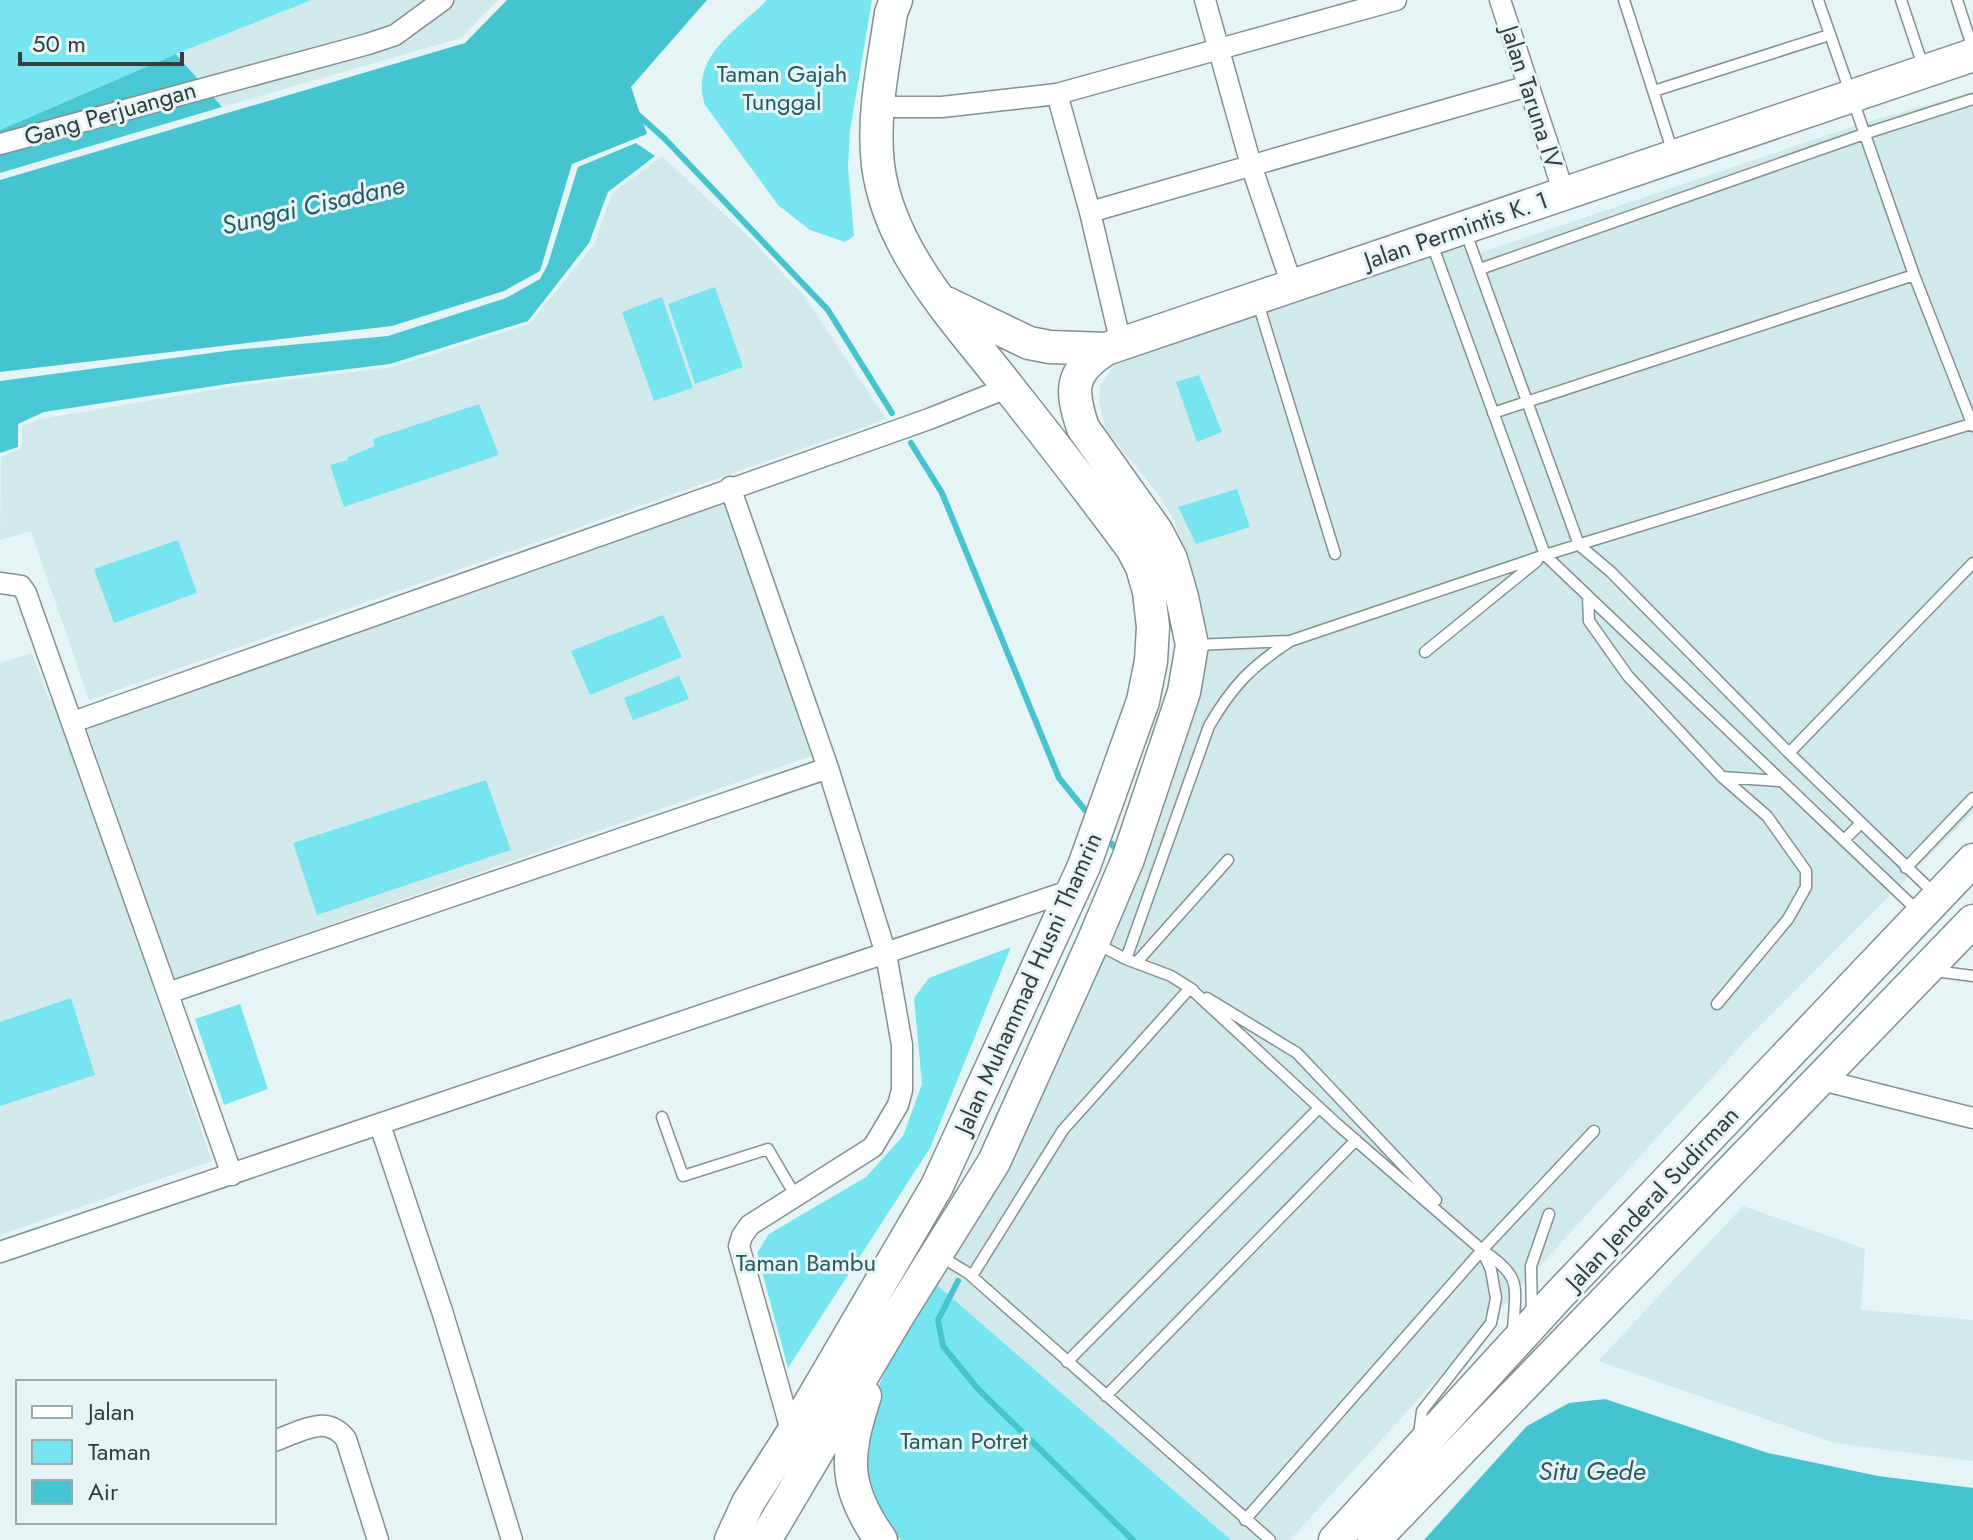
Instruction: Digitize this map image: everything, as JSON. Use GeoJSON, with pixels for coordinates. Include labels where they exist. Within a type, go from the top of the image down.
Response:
{"type":"FeatureCollection","features":[{"type":"Feature","properties":{"kind":"main road","name":"Jalan Muhammad Husni Thamrin"},"geometry":{"type":"LineString","coordinates":[[731,1540],[748,1503],[792,1434],[942,1176],[1075,889],[1143,701],[1151,661],[1153,627],[1149,592],[1132,548],[940,300],[909,254],[891,214],[878,163],[878,107],[891,13],[896,0]]}},
{"type":"Feature","properties":{"kind":"main road","name":"Jalan Permintis K. 1"},"geometry":{"type":"LineString","coordinates":[[940,300],[1029,343],[1050,347],[1114,346],[1925,72],[1973,52]]}},
{"type":"Feature","properties":{"kind":"main road","name":"Jalan Muhammad Husni Thamrin"},"geometry":{"type":"LineString","coordinates":[[765,1540],[896,1319],[976,1193],[1008,1133],[1139,831],[1174,725],[1189,671],[1192,645],[1171,559],[1157,532],[1083,428],[1077,410],[1074,383],[1081,368],[1114,346]]}},
{"type":"Feature","properties":{"kind":"main road","name":"Jalan Jenderal Sudirman"},"geometry":{"type":"LineString","coordinates":[[1335,1540],[1522,1335],[1973,860]]}},
{"type":"Feature","properties":{"kind":"main road","name":"Jalan Jenderal Sudirman"},"geometry":{"type":"LineString","coordinates":[[1374,1540],[1973,921]]}},
{"type":"Feature","properties":{"kind":"main road"},"geometry":{"type":"LineString","coordinates":[[942,1176],[952,1188],[976,1193]]}},
{"type":"Feature","properties":{"kind":"main road"},"geometry":{"type":"LineString","coordinates":[[881,1540],[860,1504],[851,1473],[849,1448],[896,1319]]}},
{"type":"Feature","properties":{"kind":"main road"},"geometry":{"type":"LineString","coordinates":[[717,1540],[748,1503]]}},
{"type":"Feature","properties":{"kind":"street","name":"Gang Perjuangan"},"geometry":{"type":"LineString","coordinates":[[0,144],[368,44],[395,35],[443,0]]}},
{"type":"Feature","properties":{"kind":"street"},"geometry":{"type":"LineString","coordinates":[[1205,0],[1251,165],[1292,285]]}},
{"type":"Feature","properties":{"kind":"street","name":"Jalan Taruna IV"},"geometry":{"type":"LineString","coordinates":[[1500,0],[1564,193]]}},
{"type":"Feature","properties":{"kind":"street"},"geometry":{"type":"LineString","coordinates":[[878,107],[942,107],[1057,94],[1390,1]]}},
{"type":"Feature","properties":{"kind":"street"},"geometry":{"type":"LineString","coordinates":[[1090,212],[1528,86]]}},
{"type":"Feature","properties":{"kind":"street"},"geometry":{"type":"LineString","coordinates":[[1057,94],[1090,212],[1114,346]]}},
{"type":"Feature","properties":{"kind":"street"},"geometry":{"type":"LineString","coordinates":[[73,722],[929,419],[1009,387]]}},
{"type":"Feature","properties":{"kind":"street"},"geometry":{"type":"LineString","coordinates":[[730,487],[828,768],[886,954],[902,1045],[902,1090],[898,1105],[873,1147],[750,1225],[739,1246],[792,1434]]}},
{"type":"Feature","properties":{"kind":"street"},"geometry":{"type":"LineString","coordinates":[[0,583],[21,586],[26,593],[232,1175]]}},
{"type":"Feature","properties":{"kind":"street"},"geometry":{"type":"LineString","coordinates":[[168,993],[828,768]]}},
{"type":"Feature","properties":{"kind":"street"},"geometry":{"type":"LineString","coordinates":[[0,1252],[1075,889]]}},
{"type":"Feature","properties":{"kind":"street"},"geometry":{"type":"LineString","coordinates":[[1818,1079],[1973,1118]]}},
{"type":"Feature","properties":{"kind":"street"},"geometry":{"type":"LineString","coordinates":[[380,1125],[442,1311],[512,1540]]}},
{"type":"Feature","properties":{"kind":"street"},"geometry":{"type":"LineString","coordinates":[[276,1440],[321,1424],[333,1426],[339,1431],[346,1439],[378,1540]]}},
{"type":"Feature","properties":{"kind":"lane"},"geometry":{"type":"LineString","coordinates":[[1624,0],[1674,155]]}},
{"type":"Feature","properties":{"kind":"lane"},"geometry":{"type":"LineString","coordinates":[[1131,961],[1209,726],[1228,694],[1257,663],[1290,641],[1545,555],[1972,425],[1914,275],[1818,0]]}},
{"type":"Feature","properties":{"kind":"lane"},"geometry":{"type":"LineString","coordinates":[[1901,0],[1925,72]]}},
{"type":"Feature","properties":{"kind":"lane"},"geometry":{"type":"LineString","coordinates":[[1957,0],[1973,52]]}},
{"type":"Feature","properties":{"kind":"lane"},"geometry":{"type":"LineString","coordinates":[[1654,91],[1829,35]]}},
{"type":"Feature","properties":{"kind":"lane"},"geometry":{"type":"LineString","coordinates":[[1480,269],[1864,134],[1973,99]]}},
{"type":"Feature","properties":{"kind":"lane"},"geometry":{"type":"LineString","coordinates":[[1464,227],[1579,545],[1611,572],[1906,868],[1930,905]]}},
{"type":"Feature","properties":{"kind":"lane"},"geometry":{"type":"LineString","coordinates":[[1431,238],[1545,555],[1779,781],[1844,840],[1930,905]]}},
{"type":"Feature","properties":{"kind":"lane"},"geometry":{"type":"LineString","coordinates":[[1493,413],[1914,275]]}},
{"type":"Feature","properties":{"kind":"lane"},"geometry":{"type":"LineString","coordinates":[[1256,297],[1335,554]]}},
{"type":"Feature","properties":{"kind":"lane"},"geometry":{"type":"LineString","coordinates":[[1425,652],[1545,555]]}},
{"type":"Feature","properties":{"kind":"lane"},"geometry":{"type":"LineString","coordinates":[[1789,753],[1973,563]]}},
{"type":"Feature","properties":{"kind":"lane"},"geometry":{"type":"LineString","coordinates":[[1588,597],[1589,621],[1628,676],[1722,777],[1767,816],[1806,871],[1806,887],[1788,919],[1717,1004]]}},
{"type":"Feature","properties":{"kind":"lane"},"geometry":{"type":"LineString","coordinates":[[1192,645],[1290,641]]}},
{"type":"Feature","properties":{"kind":"lane"},"geometry":{"type":"LineString","coordinates":[[1722,777],[1779,781]]}},
{"type":"Feature","properties":{"kind":"lane"},"geometry":{"type":"LineString","coordinates":[[1906,868],[1973,798]]}},
{"type":"Feature","properties":{"kind":"lane"},"geometry":{"type":"LineString","coordinates":[[1844,840],[1861,823]]}},
{"type":"Feature","properties":{"kind":"lane"},"geometry":{"type":"LineString","coordinates":[[1131,961],[1228,860]]}},
{"type":"Feature","properties":{"kind":"lane"},"geometry":{"type":"LineString","coordinates":[[1093,942],[1171,976],[1297,1053],[1482,1250],[1491,1270],[1496,1298],[1491,1323],[1422,1411],[1417,1449]]}},
{"type":"Feature","properties":{"kind":"lane"},"geometry":{"type":"LineString","coordinates":[[1926,970],[1973,976]]}},
{"type":"Feature","properties":{"kind":"lane"},"geometry":{"type":"LineString","coordinates":[[1190,988],[1319,1108],[1482,1250],[1506,1265],[1515,1284],[1522,1335]]}},
{"type":"Feature","properties":{"kind":"lane"},"geometry":{"type":"LineString","coordinates":[[972,1276],[1063,1130],[1190,988]]}},
{"type":"Feature","properties":{"kind":"lane"},"geometry":{"type":"LineString","coordinates":[[1067,1362],[1319,1108]]}},
{"type":"Feature","properties":{"kind":"lane"},"geometry":{"type":"LineString","coordinates":[[662,1117],[683,1176],[768,1149],[795,1195]]}},
{"type":"Feature","properties":{"kind":"lane"},"geometry":{"type":"LineString","coordinates":[[1245,1520],[1482,1250],[1594,1131]]}},
{"type":"Feature","properties":{"kind":"lane"},"geometry":{"type":"LineString","coordinates":[[1106,1396],[1356,1140]]}},
{"type":"Feature","properties":{"kind":"lane"},"geometry":{"type":"LineString","coordinates":[[1522,1335],[1531,1266],[1549,1214]]}},
{"type":"Feature","properties":{"kind":"lane"},"geometry":{"type":"LineString","coordinates":[[938,1254],[972,1276],[1270,1540]]}},
{"type":"Feature","properties":{"kind":"shaded area"},"geometry":{"type":"Polygon","coordinates":[[[312,0],[498,0],[461,38],[222,107],[176,54],[312,0]]]}},
{"type":"Feature","properties":{"kind":"shaded area"},"geometry":{"type":"Polygon","coordinates":[[[176,54],[222,107],[0,173],[0,130],[176,54]]]}},
{"type":"Feature","properties":{"kind":"shaded area"},"geometry":{"type":"Polygon","coordinates":[[[1973,92],[1973,812],[1747,1039],[1290,1540],[1231,1540],[937,1285],[990,1199],[1173,782],[1198,684],[1194,601],[1175,521],[1158,494],[1106,430],[1099,402],[1100,386],[1116,363],[1459,246],[1474,255],[1860,124],[1973,92]]]}},
{"type":"Feature","properties":{"kind":"shaded area"},"geometry":{"type":"Polygon","coordinates":[[[636,143],[655,156],[608,192],[589,243],[528,321],[390,364],[234,383],[44,412],[18,424],[18,447],[0,453],[0,381],[234,350],[388,336],[506,298],[540,279],[548,264],[578,167],[636,143]]]}},
{"type":"Feature","properties":{"kind":"shaded area"},"geometry":{"type":"Polygon","coordinates":[[[662,156],[753,241],[804,296],[886,419],[89,700],[31,531],[0,540],[1,457],[22,448],[22,426],[40,419],[236,386],[392,367],[529,324],[594,245],[612,193],[662,156]]]}},
{"type":"Feature","properties":{"kind":"shaded area"},"geometry":{"type":"Polygon","coordinates":[[[723,501],[815,755],[175,979],[86,726],[723,501]]]}},
{"type":"Feature","properties":{"kind":"shaded area"},"geometry":{"type":"Polygon","coordinates":[[[32,653],[49,700],[54,699],[212,1161],[0,1235],[0,663],[32,653]]]}},
{"type":"Feature","properties":{"kind":"shaded area"},"geometry":{"type":"Polygon","coordinates":[[[1743,1206],[1865,1249],[1861,1310],[1973,1320],[1973,1461],[1835,1443],[1598,1361],[1743,1206]]]}},
{"type":"Feature","properties":{"kind":"green space"},"geometry":{"type":"Polygon","coordinates":[[[0,0],[312,0],[176,54],[0,130],[0,0]]]}},
{"type":"Feature","properties":{"kind":"green space","name":"Taman Gajah Tunggal"},"geometry":{"type":"Polygon","coordinates":[[[767,0],[872,0],[850,131],[848,167],[854,236],[845,242],[810,230],[778,205],[705,105],[702,88],[710,59],[730,34],[767,0]]]}},
{"type":"Feature","properties":{"kind":"green space"},"geometry":{"type":"Polygon","coordinates":[[[715,287],[743,367],[695,384],[668,304],[715,287]]]}},
{"type":"Feature","properties":{"kind":"green space"},"geometry":{"type":"Polygon","coordinates":[[[662,297],[693,388],[654,401],[622,312],[662,297]]]}},
{"type":"Feature","properties":{"kind":"green space"},"geometry":{"type":"Polygon","coordinates":[[[1199,375],[1222,432],[1197,442],[1176,382],[1199,375]]]}},
{"type":"Feature","properties":{"kind":"green space"},"geometry":{"type":"Polygon","coordinates":[[[479,404],[499,455],[344,507],[330,465],[375,446],[373,439],[479,404]]]}},
{"type":"Feature","properties":{"kind":"green space"},"geometry":{"type":"Polygon","coordinates":[[[1237,489],[1250,527],[1196,544],[1178,507],[1237,489]]]}},
{"type":"Feature","properties":{"kind":"green space"},"geometry":{"type":"Polygon","coordinates":[[[178,540],[197,593],[114,623],[94,569],[178,540]]]}},
{"type":"Feature","properties":{"kind":"green space"},"geometry":{"type":"Polygon","coordinates":[[[663,615],[682,657],[590,695],[571,651],[663,615]]]}},
{"type":"Feature","properties":{"kind":"green space"},"geometry":{"type":"Polygon","coordinates":[[[679,676],[689,699],[633,720],[624,698],[679,676]]]}},
{"type":"Feature","properties":{"kind":"green space"},"geometry":{"type":"Polygon","coordinates":[[[486,780],[511,850],[317,915],[293,843],[486,780]]]}},
{"type":"Feature","properties":{"kind":"green space","name":"Taman Bambu"},"geometry":{"type":"Polygon","coordinates":[[[1011,947],[930,1148],[788,1368],[757,1253],[769,1234],[866,1177],[903,1136],[922,1084],[914,998],[929,978],[1011,947]]]}},
{"type":"Feature","properties":{"kind":"green space"},"geometry":{"type":"Polygon","coordinates":[[[71,998],[95,1075],[0,1106],[0,1022],[71,998]]]}},
{"type":"Feature","properties":{"kind":"green space"},"geometry":{"type":"Polygon","coordinates":[[[240,1004],[268,1089],[224,1105],[195,1019],[240,1004]]]}},
{"type":"Feature","properties":{"kind":"green space","name":"Taman Potret"},"geometry":{"type":"Polygon","coordinates":[[[937,1285],[1231,1540],[901,1540],[890,1528],[862,1479],[865,1416],[889,1363],[937,1285]]]}},
{"type":"Feature","properties":{"kind":"water","name":"Sungai Cisadane"},"geometry":{"type":"Polygon","coordinates":[[[507,0],[707,0],[631,87],[647,134],[572,164],[540,271],[504,291],[392,326],[0,372],[0,180],[465,43],[507,0]]]}},
{"type":"Feature","properties":{"kind":"water","name":"Situ Gede"},"geometry":{"type":"Polygon","coordinates":[[[1605,1399],[1768,1453],[1878,1476],[1973,1488],[1973,1540],[1424,1540],[1527,1426],[1569,1403],[1605,1399]]]}},
{"type":"Feature","properties":{"kind":"waterway"},"geometry":{"type":"LineString","coordinates":[[636,113],[664,138],[828,310],[892,413]]}},
{"type":"Feature","properties":{"kind":"waterway"},"geometry":{"type":"LineString","coordinates":[[911,443],[942,493],[1059,778],[1085,810]]}},
{"type":"Feature","properties":{"kind":"waterway"},"geometry":{"type":"LineString","coordinates":[[958,1281],[938,1320],[943,1346],[978,1389],[1133,1540]]}}]}
